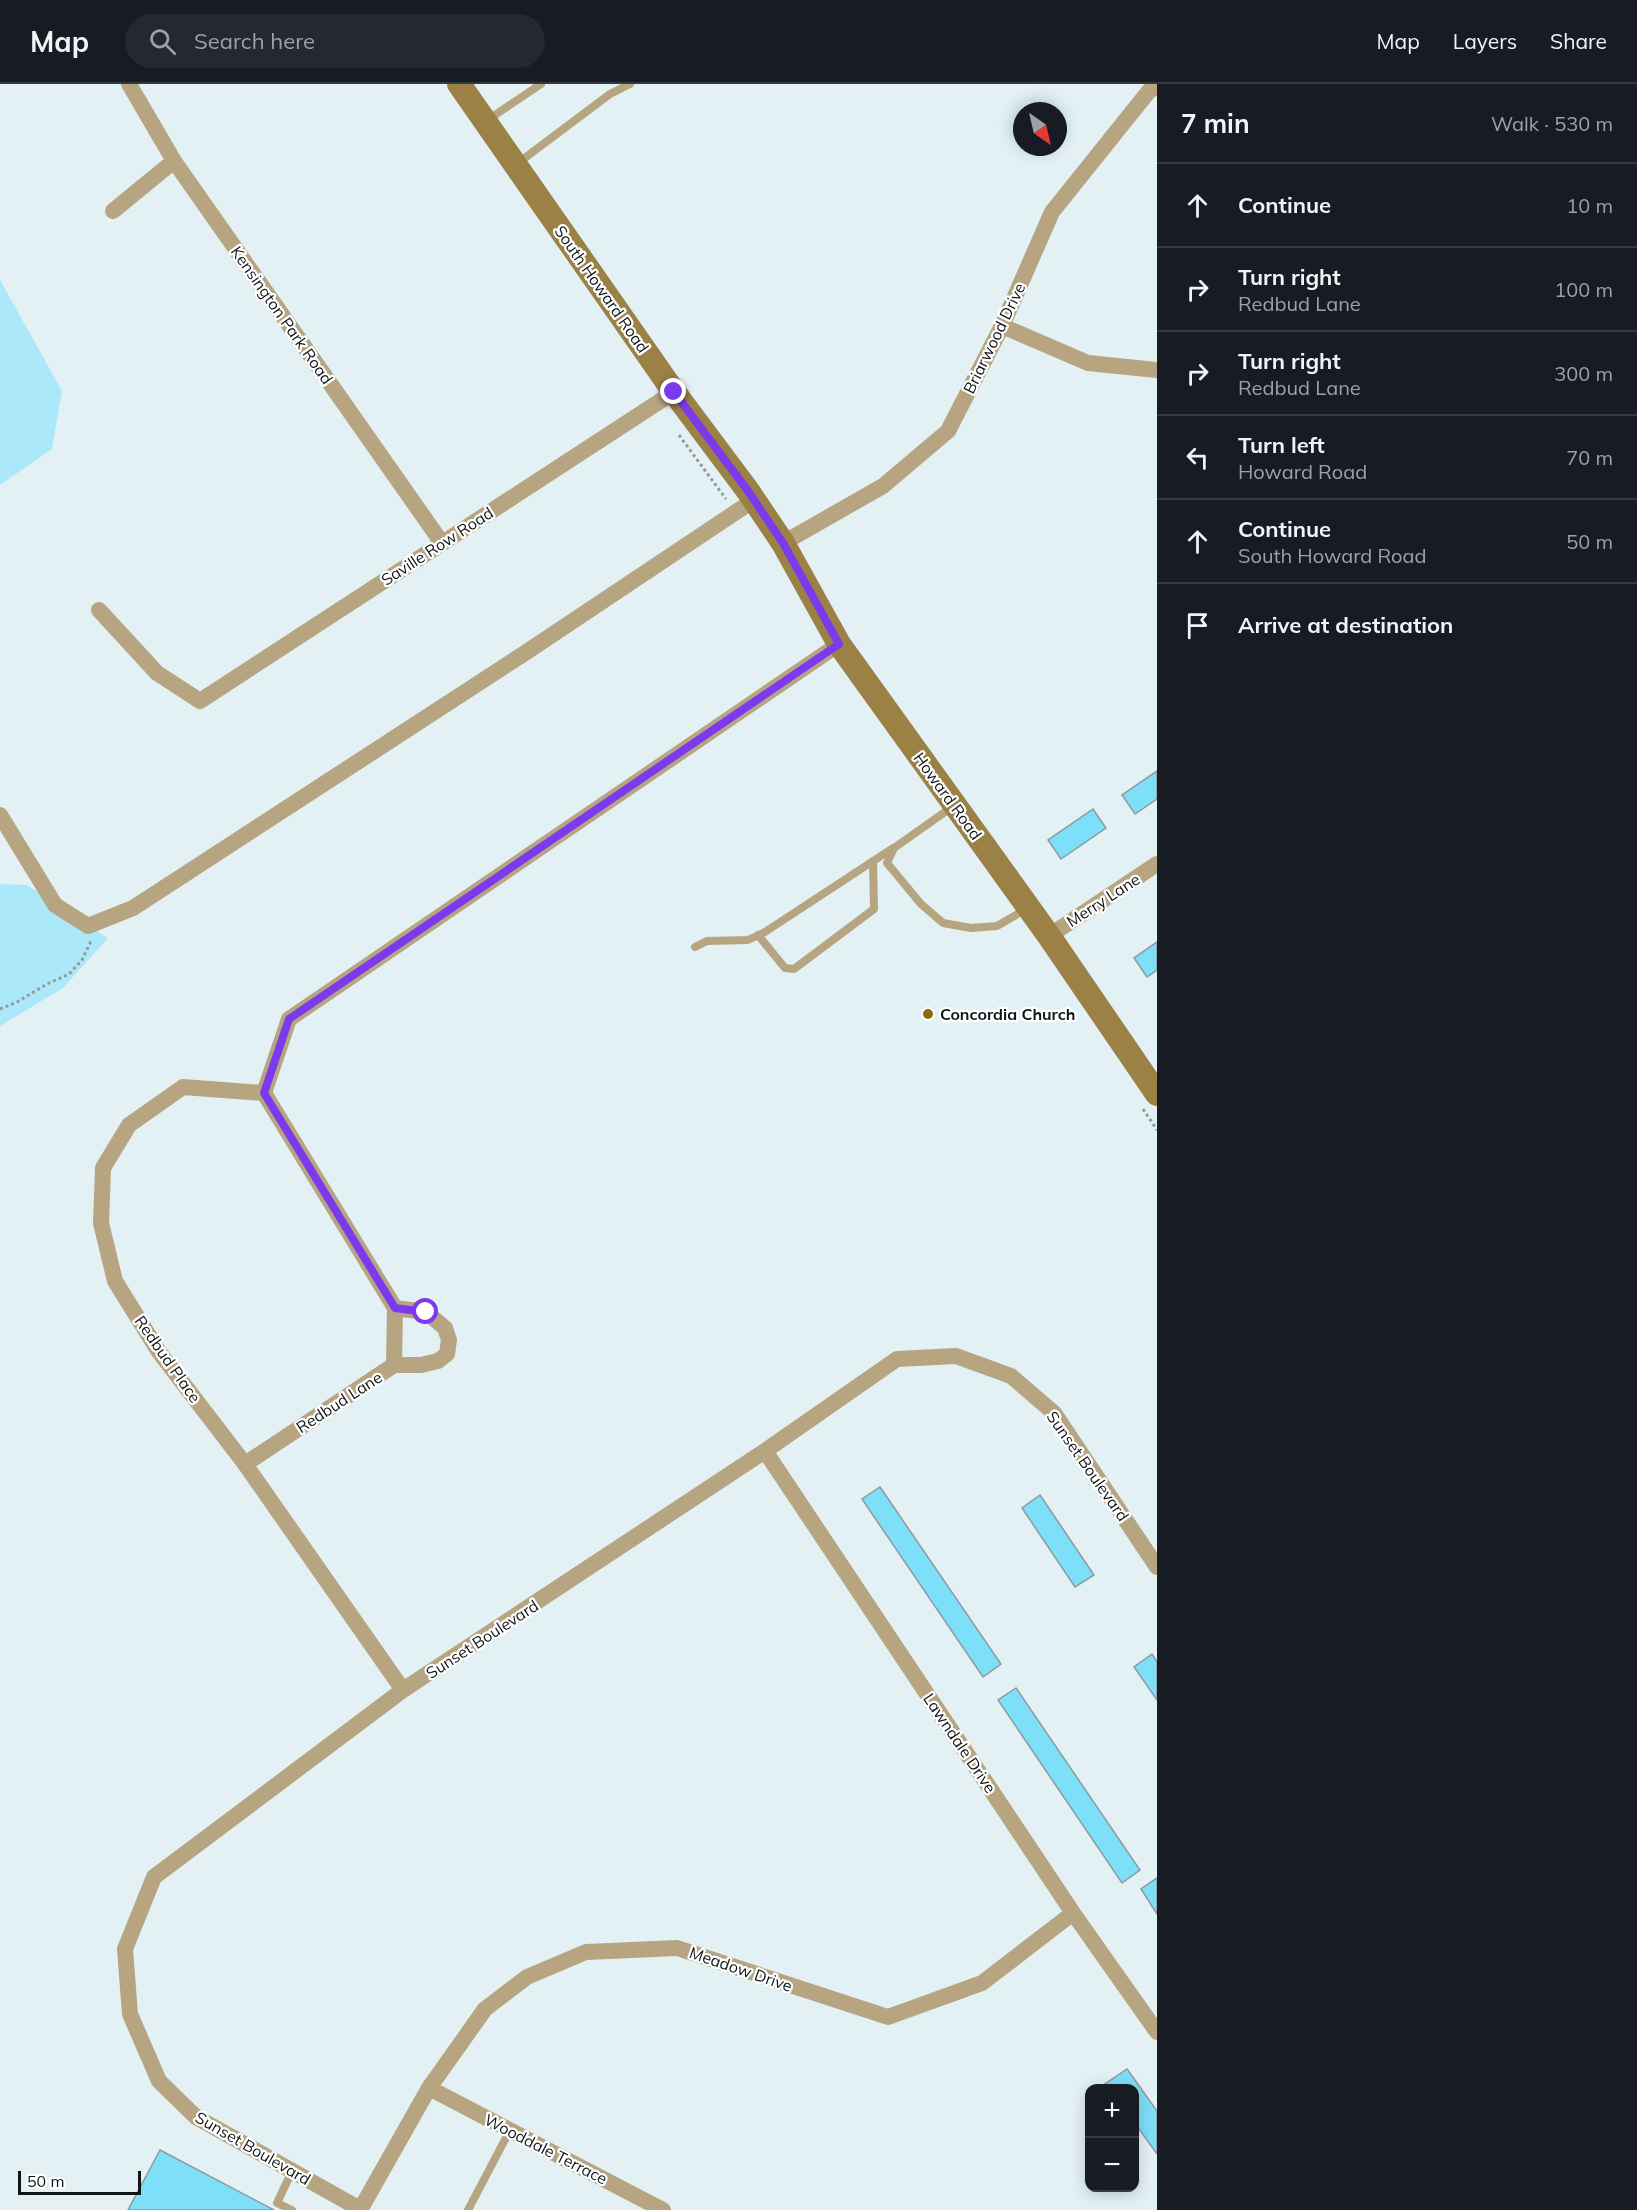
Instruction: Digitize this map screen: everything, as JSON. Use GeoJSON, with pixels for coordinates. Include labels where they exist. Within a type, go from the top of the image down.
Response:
{"type":"FeatureCollection","features":[{"type":"Feature","properties":{"kind":"street","name":"Kensington Park Road"},"geometry":{"type":"LineString","coordinates":[[129,84],[174,161],[442,543]]}},
{"type":"Feature","properties":{"kind":"street","name":"South Howard Road"},"geometry":{"type":"LineString","coordinates":[[459,84],[674,392],[751,495]]}},
{"type":"Feature","properties":{"kind":"street","name":"Briarwood Drive"},"geometry":{"type":"LineString","coordinates":[[783,543],[883,486],[948,431],[1002,326],[1052,212],[1150,87]]}},
{"type":"Feature","properties":{"kind":"street"},"geometry":{"type":"LineString","coordinates":[[113,211],[174,161]]}},
{"type":"Feature","properties":{"kind":"street"},"geometry":{"type":"LineString","coordinates":[[1002,326],[1088,363],[1157,370]]}},
{"type":"Feature","properties":{"kind":"street","name":"Saville Row Road"},"geometry":{"type":"LineString","coordinates":[[99,609],[157,674],[200,701],[674,392]]}},
{"type":"Feature","properties":{"kind":"street"},"geometry":{"type":"LineString","coordinates":[[0,815],[55,905],[88,926],[134,908],[545,640],[751,495]]}},
{"type":"Feature","properties":{"kind":"street","name":"Howard Road"},"geometry":{"type":"LineString","coordinates":[[751,495],[783,543],[839,644],[1049,936],[1157,1094]]}},
{"type":"Feature","properties":{"kind":"street"},"geometry":{"type":"LineString","coordinates":[[394,1365],[422,1365],[438,1361],[447,1354],[450,1340],[445,1328],[426,1312],[395,1308],[264,1093],[289,1019],[839,644]]}},
{"type":"Feature","properties":{"kind":"street","name":"Merry Lane"},"geometry":{"type":"LineString","coordinates":[[1049,936],[1157,864]]}},
{"type":"Feature","properties":{"kind":"street","name":"Redbud Place"},"geometry":{"type":"LineString","coordinates":[[264,1093],[183,1087],[129,1125],[103,1168],[101,1223],[115,1281],[159,1352],[245,1464],[403,1690]]}},
{"type":"Feature","properties":{"kind":"street","name":"Redbud Lane"},"geometry":{"type":"LineString","coordinates":[[245,1464],[394,1365],[395,1308]]}},
{"type":"Feature","properties":{"kind":"street","name":"Sunset Boulevard"},"geometry":{"type":"LineString","coordinates":[[361,2210],[196,2117],[159,2081],[130,2014],[125,1949],[154,1877],[403,1690],[765,1451],[897,1359],[956,1356],[1011,1376],[1053,1413],[1154,1557]]}},
{"type":"Feature","properties":{"kind":"street","name":"Lawndale Drive"},"geometry":{"type":"LineString","coordinates":[[765,1451],[1073,1913],[1157,2032]]}},
{"type":"Feature","properties":{"kind":"street","name":"Meadow Drive"},"geometry":{"type":"LineString","coordinates":[[361,2210],[429,2088],[485,2009],[527,1977],[586,1952],[677,1948],[888,2017],[982,1983],[1073,1913]]}},
{"type":"Feature","properties":{"kind":"street","name":"Wooddale Terrace"},"geometry":{"type":"LineString","coordinates":[[429,2088],[663,2210]]}},
{"type":"Feature","properties":{"kind":"lane"},"geometry":{"type":"LineString","coordinates":[[485,122],[541,84]]}},
{"type":"Feature","properties":{"kind":"lane"},"geometry":{"type":"LineString","coordinates":[[516,165],[610,94],[630,84]]}},
{"type":"Feature","properties":{"kind":"lane"},"geometry":{"type":"LineString","coordinates":[[695,947],[707,941],[748,940],[758,935],[894,848],[955,805]]}},
{"type":"Feature","properties":{"kind":"lane"},"geometry":{"type":"LineString","coordinates":[[894,848],[887,863],[921,904],[943,923],[971,928],[997,926],[1029,908]]}},
{"type":"Feature","properties":{"kind":"lane"},"geometry":{"type":"LineString","coordinates":[[758,935],[785,968],[794,969],[874,909],[873,861]]}},
{"type":"Feature","properties":{"kind":"lane"},"geometry":{"type":"LineString","coordinates":[[468,2210],[510,2130]]}},
{"type":"Feature","properties":{"kind":"lane"},"geometry":{"type":"LineString","coordinates":[[292,2171],[277,2203],[292,2210]]}},
{"type":"Feature","properties":{"kind":"path"},"geometry":{"type":"LineString","coordinates":[[0,1009],[69,974],[82,960],[95,934],[94,922]]}},
{"type":"Feature","properties":{"kind":"shaded area"},"geometry":{"type":"Polygon","coordinates":[[[0,280],[62,391],[52,449],[0,485],[0,280]]]}},
{"type":"Feature","properties":{"kind":"shaded area"},"geometry":{"type":"Polygon","coordinates":[[[0,884],[27,885],[108,938],[63,988],[0,1026],[0,884]]]}},
{"type":"Feature","properties":{"kind":"building"},"geometry":{"type":"Polygon","coordinates":[[[1157,771],[1157,799],[1135,814],[1122,795],[1157,771]]]}},
{"type":"Feature","properties":{"kind":"building"},"geometry":{"type":"Polygon","coordinates":[[[1093,809],[1106,828],[1061,859],[1048,840],[1093,809]]]}},
{"type":"Feature","properties":{"kind":"building"},"geometry":{"type":"Polygon","coordinates":[[[1157,942],[1157,970],[1147,977],[1134,958],[1157,942]]]}},
{"type":"Feature","properties":{"kind":"building"},"geometry":{"type":"Polygon","coordinates":[[[880,1487],[1001,1664],[983,1677],[862,1499],[880,1487]]]}},
{"type":"Feature","properties":{"kind":"building"},"geometry":{"type":"Polygon","coordinates":[[[1040,1495],[1094,1575],[1075,1587],[1022,1508],[1040,1495]]]}},
{"type":"Feature","properties":{"kind":"building"},"geometry":{"type":"Polygon","coordinates":[[[1152,1654],[1157,1662],[1157,1700],[1134,1667],[1152,1654]]]}},
{"type":"Feature","properties":{"kind":"building"},"geometry":{"type":"Polygon","coordinates":[[[1016,1688],[1140,1870],[1122,1883],[998,1700],[1016,1688]]]}},
{"type":"Feature","properties":{"kind":"building"},"geometry":{"type":"Polygon","coordinates":[[[1157,1878],[1157,1914],[1141,1889],[1157,1878]]]}},
{"type":"Feature","properties":{"kind":"building"},"geometry":{"type":"Polygon","coordinates":[[[1127,2069],[1138,2084],[1105,2084],[1127,2069]]]}},
{"type":"Feature","properties":{"kind":"building"},"geometry":{"type":"Polygon","coordinates":[[[1139,2086],[1157,2111],[1157,2154],[1139,2129],[1139,2086]]]}},
{"type":"Feature","properties":{"kind":"building"},"geometry":{"type":"Polygon","coordinates":[[[160,2150],[274,2210],[128,2210],[160,2150]]]}},
{"type":"Feature","properties":{"kind":"place","name":"Concordia Church"},"geometry":{"type":"Point","coordinates":[928,1014]}},
{"type":"Feature","properties":{"kind":"route"},"geometry":{"type":"LineString","coordinates":[[426,1312],[395,1308],[264,1093],[289,1019],[839,644],[783,543],[748,491],[674,392]]}}]}
